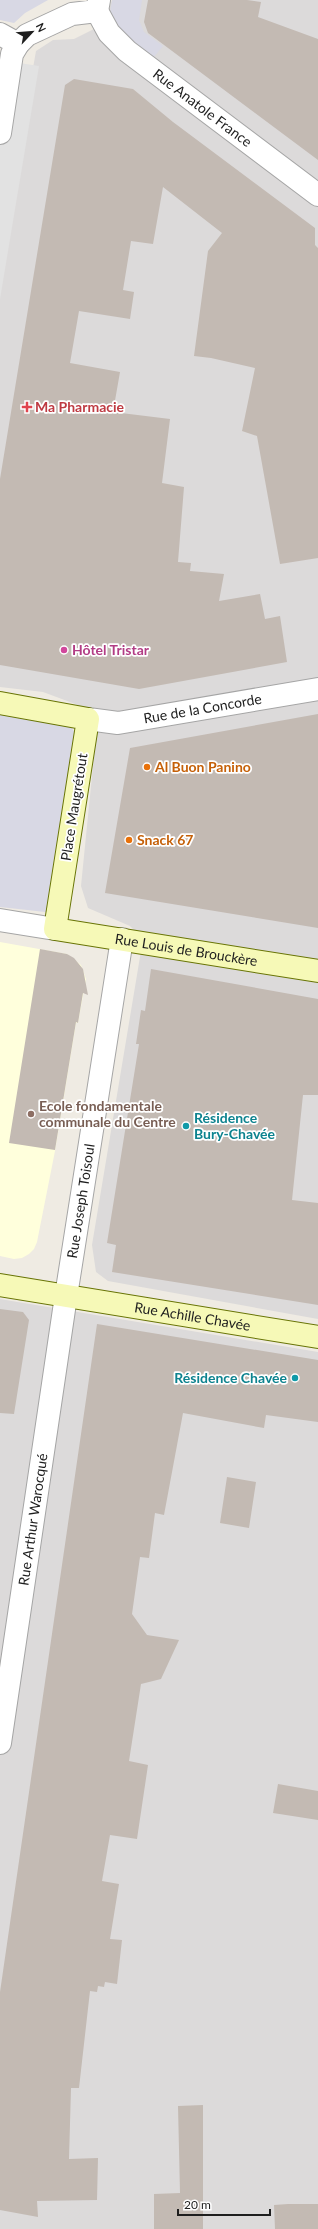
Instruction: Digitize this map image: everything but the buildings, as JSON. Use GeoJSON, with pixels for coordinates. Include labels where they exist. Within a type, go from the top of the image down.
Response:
{"type":"FeatureCollection","features":[{"type":"Feature","properties":{"kind":"street"},"geometry":{"type":"LineString","coordinates":[[0,133],[12,54],[9,39],[28,35],[72,14],[98,6]]}},
{"type":"Feature","properties":{"kind":"street","name":"Rue Anatole France"},"geometry":{"type":"LineString","coordinates":[[98,6],[109,33],[127,51],[318,195]]}},
{"type":"Feature","properties":{"kind":"street","name":"Rue de la Concorde"},"geometry":{"type":"LineString","coordinates":[[88,719],[118,723],[318,689]]}},
{"type":"Feature","properties":{"kind":"street"},"geometry":{"type":"LineString","coordinates":[[0,702],[88,719]]}},
{"type":"Feature","properties":{"kind":"street","name":"Place Maugrétout"},"geometry":{"type":"LineString","coordinates":[[55,929],[88,719]]}},
{"type":"Feature","properties":{"kind":"street"},"geometry":{"type":"LineString","coordinates":[[0,920],[55,929]]}},
{"type":"Feature","properties":{"kind":"street","name":"Rue Louis de Brouckère"},"geometry":{"type":"LineString","coordinates":[[55,929],[318,971]]}},
{"type":"Feature","properties":{"kind":"street","name":"Rue Joseph Toisoul"},"geometry":{"type":"LineString","coordinates":[[66,1296],[122,939]]}},
{"type":"Feature","properties":{"kind":"street","name":"Rue Achille Chavée"},"geometry":{"type":"LineString","coordinates":[[0,1285],[318,1337]]}},
{"type":"Feature","properties":{"kind":"street","name":"Rue Arthur Warocqué"},"geometry":{"type":"LineString","coordinates":[[0,1743],[66,1296]]}},
{"type":"Feature","properties":{"kind":"shaded area"},"geometry":{"type":"Polygon","coordinates":[[[0,0],[48,0],[25,13],[14,23],[0,20],[0,0]]]}},
{"type":"Feature","properties":{"kind":"shaded area"},"geometry":{"type":"Polygon","coordinates":[[[112,0],[318,0],[318,1319],[108,1281],[96,1272],[92,1245],[143,939],[130,926],[88,908],[81,886],[96,736],[78,705],[43,692],[0,687],[0,256],[36,51],[53,40],[74,39],[104,24],[112,0]]]}},
{"type":"Feature","properties":{"kind":"shaded area"},"geometry":{"type":"Polygon","coordinates":[[[112,0],[142,0],[139,20],[144,32],[163,46],[149,63],[130,48],[110,13],[112,0]]]}},
{"type":"Feature","properties":{"kind":"shaded area"},"geometry":{"type":"Polygon","coordinates":[[[0,60],[39,66],[0,299],[0,60]]]}},
{"type":"Feature","properties":{"kind":"shaded area"},"geometry":{"type":"Polygon","coordinates":[[[0,706],[66,720],[78,737],[54,913],[0,907],[0,706]]]}},
{"type":"Feature","properties":{"kind":"shaded area","name":"Ecole fondamentale communale du Centre"},"geometry":{"type":"Polygon","coordinates":[[[0,942],[67,954],[81,965],[86,979],[78,1023],[76,1023],[55,1151],[37,1242],[34,1249],[29,1254],[22,1258],[14,1259],[0,1256],[0,942]]]}},
{"type":"Feature","properties":{"kind":"shaded area"},"geometry":{"type":"Polygon","coordinates":[[[0,1299],[318,1352],[318,2229],[0,2229],[0,1299]]]}},
{"type":"Feature","properties":{"kind":"place","name":"Ma Pharmacie"},"geometry":{"type":"Point","coordinates":[27,407]}},
{"type":"Feature","properties":{"kind":"place","name":"Hôtel Tristar"},"geometry":{"type":"Point","coordinates":[64,650]}},
{"type":"Feature","properties":{"kind":"place","name":"Al Buon Panino"},"geometry":{"type":"Point","coordinates":[147,767]}},
{"type":"Feature","properties":{"kind":"place","name":"Snack 67"},"geometry":{"type":"Point","coordinates":[129,840]}},
{"type":"Feature","properties":{"kind":"place","name":"Ecole fondamentale communale du Centre"},"geometry":{"type":"Point","coordinates":[31,1114]}},
{"type":"Feature","properties":{"kind":"place","name":"Résidence Bury-Chavée"},"geometry":{"type":"Point","coordinates":[186,1126]}},
{"type":"Feature","properties":{"kind":"place","name":"Résidence Chavée"},"geometry":{"type":"Point","coordinates":[295,1378]}}]}
